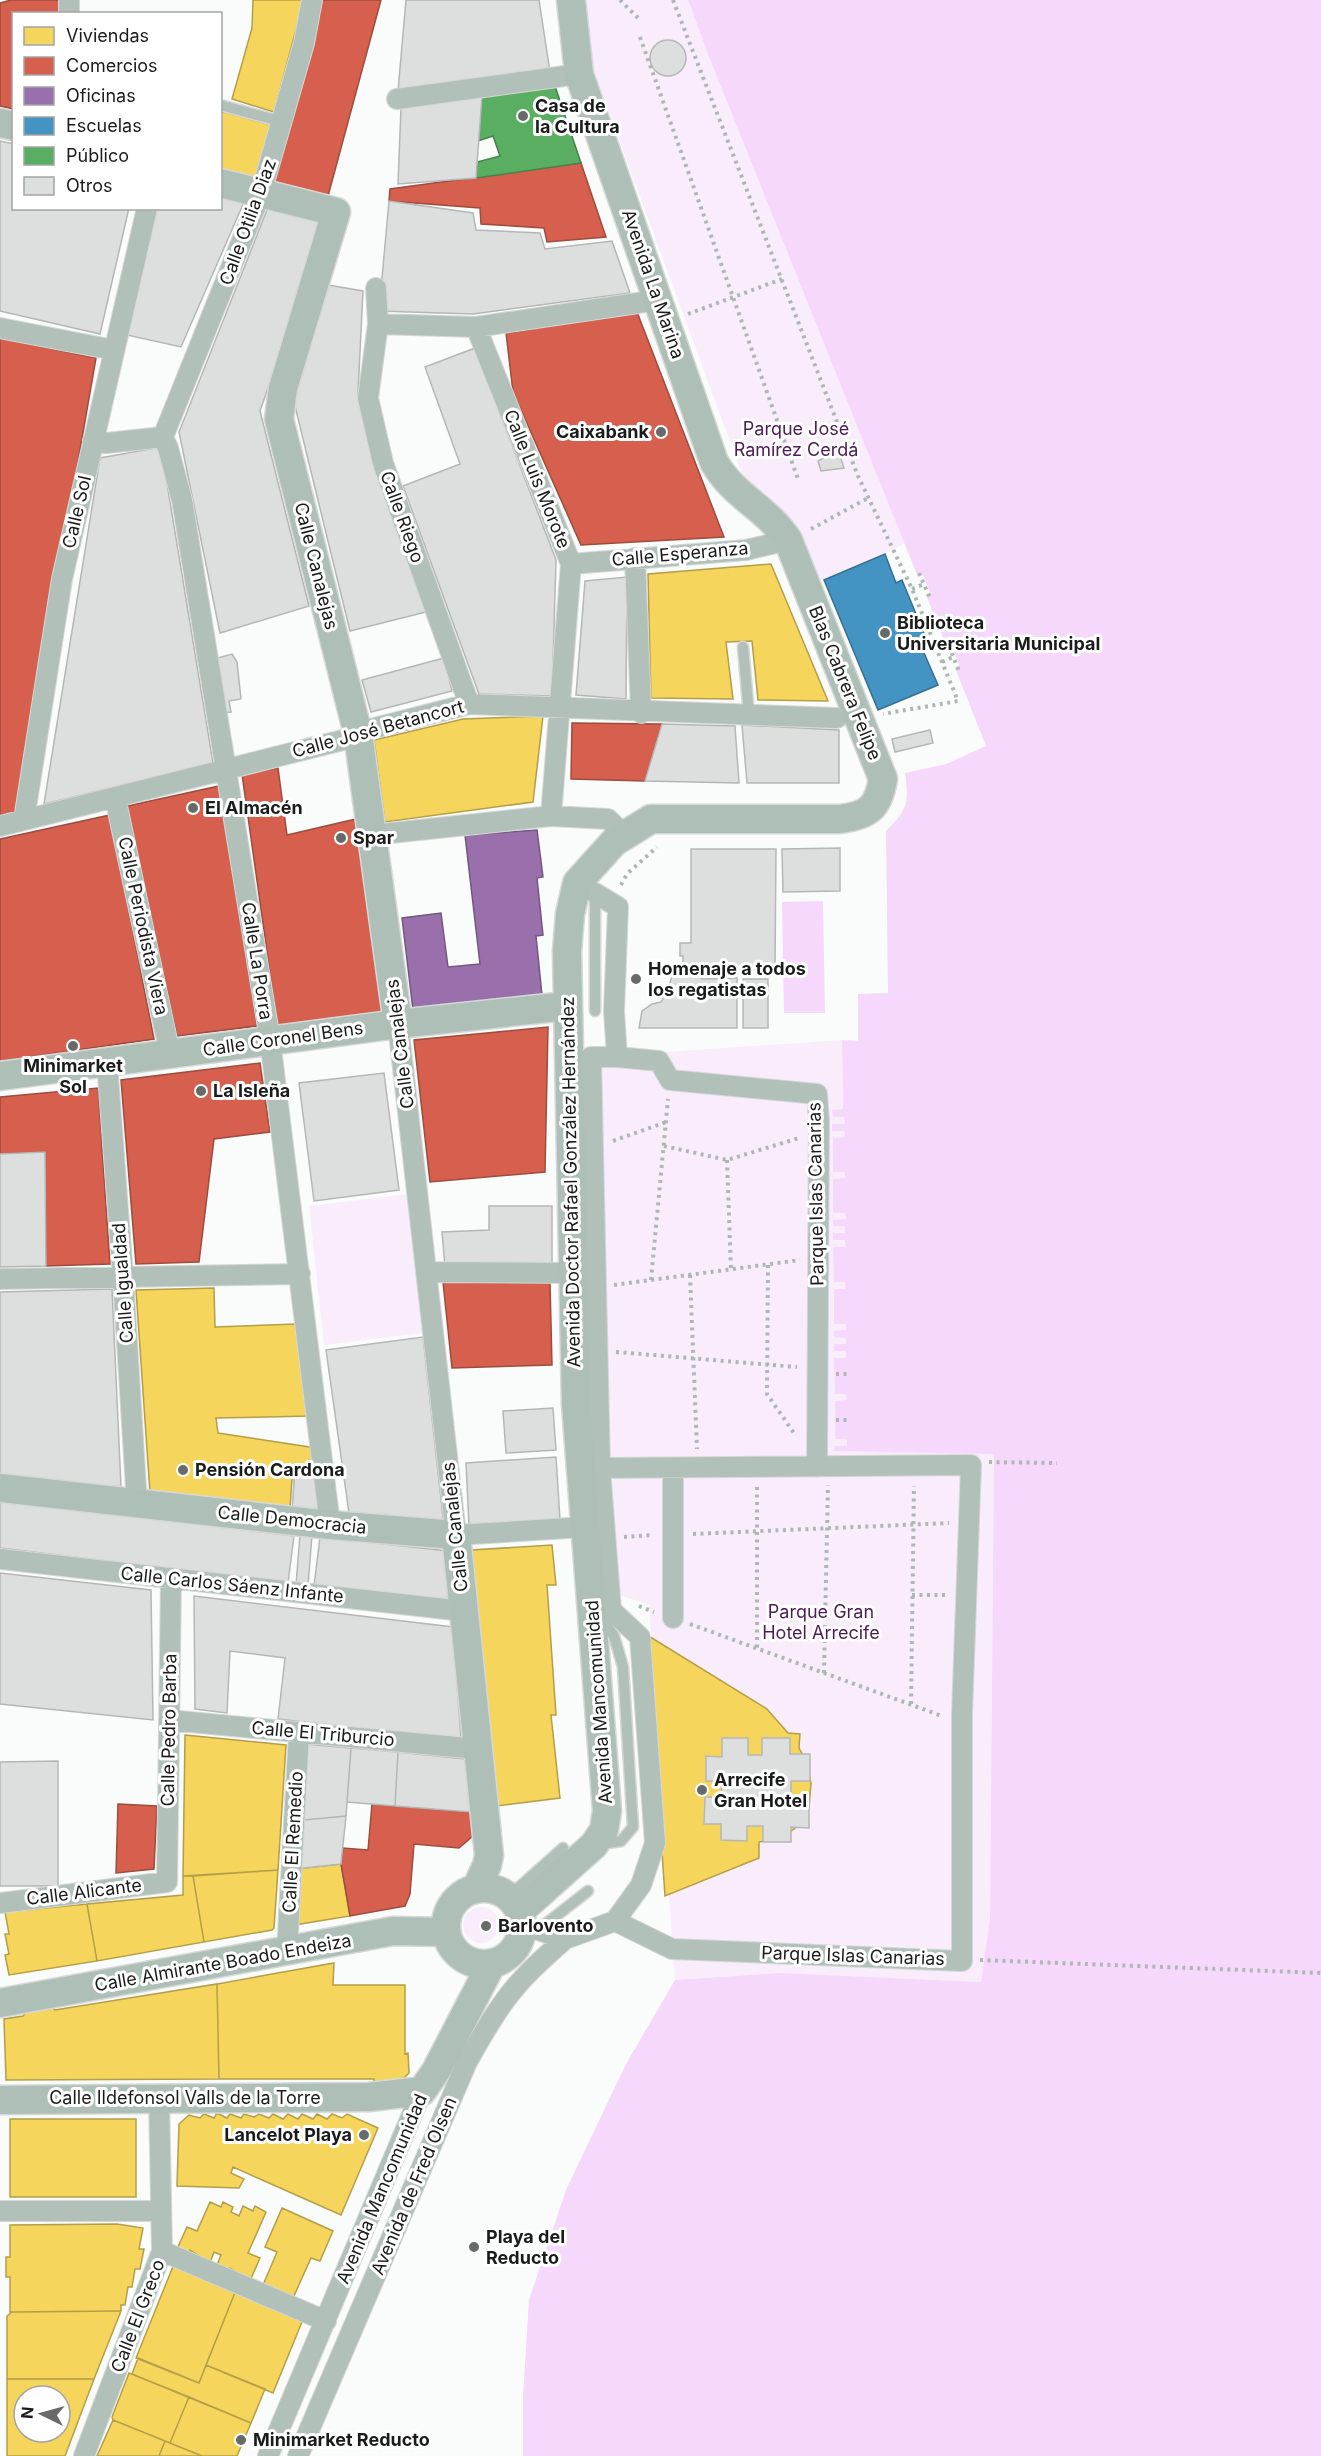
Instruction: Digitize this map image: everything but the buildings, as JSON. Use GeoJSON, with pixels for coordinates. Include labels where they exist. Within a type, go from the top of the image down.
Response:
{"type":"FeatureCollection","features":[{"type":"Feature","properties":{"kind":"main road","name":"Avenida La Marina"},"geometry":{"type":"LineString","coordinates":[[571,0],[579,74],[714,462],[723,478],[771,518],[788,540]]}},
{"type":"Feature","properties":{"kind":"main road"},"geometry":{"type":"LineString","coordinates":[[222,183],[261,193]]}},
{"type":"Feature","properties":{"kind":"main road","name":"Calle Canalejas"},"geometry":{"type":"LineString","coordinates":[[261,193],[336,212],[283,388],[279,419],[358,734],[398,1024]]}},
{"type":"Feature","properties":{"kind":"main road","name":"Blas Cabrera Felipe"},"geometry":{"type":"LineString","coordinates":[[788,540],[848,718],[883,779],[880,797],[871,810],[857,817]]}},
{"type":"Feature","properties":{"kind":"main road","name":"Avenida Doctor Rafael González Hernández"},"geometry":{"type":"LineString","coordinates":[[595,1532],[576,1404],[585,1280],[567,1006],[570,914],[578,883],[611,848],[651,819],[840,819],[857,817]]}},
{"type":"Feature","properties":{"kind":"main road","name":"Calle Coronel Bens"},"geometry":{"type":"LineString","coordinates":[[0,1076],[398,1024],[567,1006]]}},
{"type":"Feature","properties":{"kind":"main road","name":"Calle Democracia"},"geometry":{"type":"LineString","coordinates":[[0,1488],[330,1525],[456,1535]]}},
{"type":"Feature","properties":{"kind":"main road","name":"Avenida Mancomunidad"},"geometry":{"type":"LineString","coordinates":[[511,1912],[594,1845],[604,1830],[607,1811],[591,1604],[595,1532]]}},
{"type":"Feature","properties":{"kind":"main road","name":"Calle Canalejas"},"geometry":{"type":"LineString","coordinates":[[456,1535],[489,1855],[488,1865],[511,1912]]}},
{"type":"Feature","properties":{"kind":"main road"},"geometry":{"type":"LineString","coordinates":[[464,1893],[511,1912],[514,1950],[504,1958],[492,1963],[480,1964],[459,1955],[452,1947],[446,1932],[446,1919],[455,1900],[464,1893]]}},
{"type":"Feature","properties":{"kind":"main road","name":"Calle Almirante Boado Endeiza"},"geometry":{"type":"LineString","coordinates":[[0,2003],[393,1931],[446,1932]]}},
{"type":"Feature","properties":{"kind":"main road","name":"Avenida Mancomunidad"},"geometry":{"type":"LineString","coordinates":[[422,2091],[436,2072],[492,1963]]}},
{"type":"Feature","properties":{"kind":"main road","name":"Calle Ildefonsol Valls de la Torre"},"geometry":{"type":"LineString","coordinates":[[0,2100],[369,2097],[422,2091]]}},
{"type":"Feature","properties":{"kind":"street","name":"Calle Otilia Diaz"},"geometry":{"type":"LineString","coordinates":[[163,437],[261,193],[304,43],[312,0]]}},
{"type":"Feature","properties":{"kind":"street"},"geometry":{"type":"LineString","coordinates":[[397,99],[579,74]]}},
{"type":"Feature","properties":{"kind":"street","name":"Calle Sol"},"geometry":{"type":"LineString","coordinates":[[24,820],[62,579],[147,210]]}},
{"type":"Feature","properties":{"kind":"street","name":"Calle Riego"},"geometry":{"type":"LineString","coordinates":[[375,288],[378,324],[368,398],[383,463],[469,704]]}},
{"type":"Feature","properties":{"kind":"street"},"geometry":{"type":"LineString","coordinates":[[378,324],[476,327],[658,300]]}},
{"type":"Feature","properties":{"kind":"street","name":"Calle Luis Morote"},"geometry":{"type":"LineString","coordinates":[[476,327],[572,564],[551,816]]}},
{"type":"Feature","properties":{"kind":"street"},"geometry":{"type":"LineString","coordinates":[[0,328],[114,350]]}},
{"type":"Feature","properties":{"kind":"street"},"geometry":{"type":"LineString","coordinates":[[93,441],[107,443],[163,437]]}},
{"type":"Feature","properties":{"kind":"street","name":"Calle La Porra"},"geometry":{"type":"LineString","coordinates":[[163,437],[182,500],[270,1040],[330,1525]]}},
{"type":"Feature","properties":{"kind":"street","name":"Calle Esperanza"},"geometry":{"type":"LineString","coordinates":[[572,564],[746,550],[788,540]]}},
{"type":"Feature","properties":{"kind":"street"},"geometry":{"type":"LineString","coordinates":[[634,558],[641,712]]}},
{"type":"Feature","properties":{"kind":"street","name":"Calle José Betancort"},"geometry":{"type":"LineString","coordinates":[[0,826],[469,704],[848,718]]}},
{"type":"Feature","properties":{"kind":"street","name":"Calle Periodista Viera"},"geometry":{"type":"LineString","coordinates":[[115,797],[170,1054]]}},
{"type":"Feature","properties":{"kind":"street"},"geometry":{"type":"LineString","coordinates":[[372,835],[551,816],[608,819],[611,848]]}},
{"type":"Feature","properties":{"kind":"street"},"geometry":{"type":"LineString","coordinates":[[595,893],[618,907],[614,1011],[617,1057]]}},
{"type":"Feature","properties":{"kind":"street","name":"Calle Canalejas"},"geometry":{"type":"LineString","coordinates":[[398,1024],[456,1535]]}},
{"type":"Feature","properties":{"kind":"street"},"geometry":{"type":"LineString","coordinates":[[511,1912],[565,1939],[615,1921],[641,1885],[655,1843],[640,1637],[611,1610],[595,1532],[600,1468],[597,1350],[585,1280],[593,1149],[591,1057],[659,1061],[670,1080]]}},
{"type":"Feature","properties":{"kind":"street","name":"Calle Igualdad"},"geometry":{"type":"LineString","coordinates":[[107,1062],[137,1504]]}},
{"type":"Feature","properties":{"kind":"street","name":"Parque Islas Canarias"},"geometry":{"type":"LineString","coordinates":[[670,1080],[817,1094],[818,1257],[825,1371],[823,1467]]}},
{"type":"Feature","properties":{"kind":"street"},"geometry":{"type":"LineString","coordinates":[[426,1272],[585,1280]]}},
{"type":"Feature","properties":{"kind":"street"},"geometry":{"type":"LineString","coordinates":[[0,1279],[300,1274]]}},
{"type":"Feature","properties":{"kind":"street"},"geometry":{"type":"LineString","coordinates":[[600,1468],[971,1465]]}},
{"type":"Feature","properties":{"kind":"street","name":"Parque Islas Canarias"},"geometry":{"type":"LineString","coordinates":[[615,1921],[672,1949],[962,1961],[962,1723],[971,1465]]}},
{"type":"Feature","properties":{"kind":"street"},"geometry":{"type":"LineString","coordinates":[[673,1468],[673,1618]]}},
{"type":"Feature","properties":{"kind":"street","name":"Calle Democracia"},"geometry":{"type":"LineString","coordinates":[[456,1535],[595,1532]]}},
{"type":"Feature","properties":{"kind":"street","name":"Calle Carlos Sáenz Infante"},"geometry":{"type":"LineString","coordinates":[[0,1559],[464,1611]]}},
{"type":"Feature","properties":{"kind":"street","name":"Calle Pedro Barba"},"geometry":{"type":"LineString","coordinates":[[167,1882],[171,1578]]}},
{"type":"Feature","properties":{"kind":"street","name":"Calle El Triburcio"},"geometry":{"type":"LineString","coordinates":[[169,1720],[477,1749]]}},
{"type":"Feature","properties":{"kind":"street","name":"Calle El Remedio"},"geometry":{"type":"LineString","coordinates":[[287,1952],[299,1732]]}},
{"type":"Feature","properties":{"kind":"street","name":"Calle Alicante"},"geometry":{"type":"LineString","coordinates":[[0,1903],[167,1882]]}},
{"type":"Feature","properties":{"kind":"street","name":"Avenida de Fred Olsen"},"geometry":{"type":"LineString","coordinates":[[298,2456],[467,2062],[486,2028],[509,1995],[534,1967],[565,1939]]}},
{"type":"Feature","properties":{"kind":"street","name":"Avenida Mancomunidad"},"geometry":{"type":"LineString","coordinates":[[268,2456],[422,2091]]}},
{"type":"Feature","properties":{"kind":"street","name":"Calle El Greco"},"geometry":{"type":"LineString","coordinates":[[84,2456],[162,2251],[159,2098]]}},
{"type":"Feature","properties":{"kind":"street"},"geometry":{"type":"LineString","coordinates":[[0,2211],[161,2211]]}},
{"type":"Feature","properties":{"kind":"street"},"geometry":{"type":"LineString","coordinates":[[162,2251],[326,2321]]}},
{"type":"Feature","properties":{"kind":"lane"},"geometry":{"type":"LineString","coordinates":[[222,106],[283,122]]}},
{"type":"Feature","properties":{"kind":"lane"},"geometry":{"type":"LineString","coordinates":[[743,647],[749,715]]}},
{"type":"Feature","properties":{"kind":"lane"},"geometry":{"type":"LineString","coordinates":[[595,1011],[595,893],[611,848]]}},
{"type":"Feature","properties":{"kind":"lane"},"geometry":{"type":"LineString","coordinates":[[563,1848],[517,1889],[511,1912],[588,1891]]}},
{"type":"Feature","properties":{"kind":"path"},"geometry":{"type":"LineString","coordinates":[[620,0],[638,18]]}},
{"type":"Feature","properties":{"kind":"path"},"geometry":{"type":"LineString","coordinates":[[673,0],[868,498],[912,589],[958,701],[848,718]]}},
{"type":"Feature","properties":{"kind":"path"},"geometry":{"type":"LineString","coordinates":[[640,37],[798,479]]}},
{"type":"Feature","properties":{"kind":"path"},"geometry":{"type":"LineString","coordinates":[[681,316],[782,279]]}},
{"type":"Feature","properties":{"kind":"path"},"geometry":{"type":"LineString","coordinates":[[788,540],[868,498]]}},
{"type":"Feature","properties":{"kind":"path"},"geometry":{"type":"LineString","coordinates":[[919,573],[930,598]]}},
{"type":"Feature","properties":{"kind":"path"},"geometry":{"type":"LineString","coordinates":[[912,589],[924,584]]}},
{"type":"Feature","properties":{"kind":"path"},"geometry":{"type":"LineString","coordinates":[[949,646],[959,671]]}},
{"type":"Feature","properties":{"kind":"path"},"geometry":{"type":"LineString","coordinates":[[942,662],[953,657]]}},
{"type":"Feature","properties":{"kind":"path"},"geometry":{"type":"LineString","coordinates":[[618,907],[619,889],[627,874],[660,844]]}},
{"type":"Feature","properties":{"kind":"path"},"geometry":{"type":"LineString","coordinates":[[651,1280],[670,1080]]}},
{"type":"Feature","properties":{"kind":"path"},"geometry":{"type":"LineString","coordinates":[[593,1149],[666,1122]]}},
{"type":"Feature","properties":{"kind":"path"},"geometry":{"type":"LineString","coordinates":[[664,1146],[727,1160],[819,1132]]}},
{"type":"Feature","properties":{"kind":"path"},"geometry":{"type":"LineString","coordinates":[[727,1160],[730,1270]]}},
{"type":"Feature","properties":{"kind":"path"},"geometry":{"type":"LineString","coordinates":[[585,1280],[651,1280],[818,1257]]}},
{"type":"Feature","properties":{"kind":"path"},"geometry":{"type":"LineString","coordinates":[[768,1265],[767,1394],[823,1467],[827,1528],[824,1673]]}},
{"type":"Feature","properties":{"kind":"path"},"geometry":{"type":"LineString","coordinates":[[690,1275],[698,1468]]}},
{"type":"Feature","properties":{"kind":"path"},"geometry":{"type":"LineString","coordinates":[[597,1350],[766,1364],[847,1374]]}},
{"type":"Feature","properties":{"kind":"path"},"geometry":{"type":"LineString","coordinates":[[835,1420],[847,1420]]}},
{"type":"Feature","properties":{"kind":"path"},"geometry":{"type":"LineString","coordinates":[[971,1465],[984,1462],[1057,1463]]}},
{"type":"Feature","properties":{"kind":"path"},"geometry":{"type":"LineString","coordinates":[[911,1704],[914,1466]]}},
{"type":"Feature","properties":{"kind":"path"},"geometry":{"type":"LineString","coordinates":[[757,1467],[757,1649]]}},
{"type":"Feature","properties":{"kind":"path"},"geometry":{"type":"LineString","coordinates":[[595,1532],[673,1534],[969,1522]]}},
{"type":"Feature","properties":{"kind":"path"},"geometry":{"type":"LineString","coordinates":[[912,1595],[966,1595]]}},
{"type":"Feature","properties":{"kind":"path"},"geometry":{"type":"LineString","coordinates":[[673,1618],[962,1723]]}},
{"type":"Feature","properties":{"kind":"path"},"geometry":{"type":"LineString","coordinates":[[984,1960],[1321,1973]]}},
{"type":"Feature","properties":{"kind":"green space","name":"Parque José Ramírez Cerdá"},"geometry":{"type":"Polygon","coordinates":[[[582,0],[688,0],[905,543],[893,550],[817,582],[740,469],[588,55],[582,0]]]}},
{"type":"Feature","properties":{"kind":"green space","name":"Parque Gran Hotel Arrecife"},"geometry":{"type":"Polygon","coordinates":[[[842,1040],[843,1109],[833,1110],[833,1117],[844,1117],[845,1124],[832,1130],[845,1131],[845,1137],[833,1138],[833,1171],[845,1172],[845,1178],[833,1179],[833,1212],[845,1213],[846,1220],[833,1220],[845,1226],[845,1233],[834,1233],[846,1240],[846,1247],[833,1247],[834,1281],[846,1282],[846,1289],[834,1290],[846,1324],[846,1331],[834,1332],[834,1337],[846,1337],[846,1344],[834,1351],[846,1351],[847,1358],[834,1358],[847,1394],[847,1401],[835,1401],[835,1438],[847,1439],[847,1446],[835,1446],[834,1451],[994,1453],[990,1918],[981,1982],[780,1973],[675,1980],[649,1605],[614,1593],[591,1057],[842,1040]]]}},
{"type":"Feature","properties":{"kind":"green space"},"geometry":{"type":"Polygon","coordinates":[[[408,1194],[424,1333],[324,1345],[309,1206],[408,1194]]]}},
{"type":"Feature","properties":{"kind":"green space"},"geometry":{"type":"Polygon","coordinates":[[[481,1907],[494,1912],[499,1925],[494,1938],[481,1943],[468,1938],[463,1925],[468,1912],[481,1907]]]}},
{"type":"Feature","properties":{"kind":"shaded area"},"geometry":{"type":"Polygon","coordinates":[[[688,0],[1321,0],[1321,2456],[523,2456],[523,2396],[529,2300],[566,2190],[626,2064],[675,1980],[780,1973],[981,1982],[990,1918],[994,1454],[834,1451],[835,1446],[847,1446],[847,1439],[835,1439],[835,1401],[847,1400],[846,1394],[835,1394],[834,1358],[846,1358],[846,1351],[834,1351],[834,1344],[846,1344],[846,1338],[834,1337],[834,1331],[846,1330],[846,1324],[834,1324],[834,1289],[846,1289],[845,1282],[834,1282],[833,1247],[846,1247],[845,1240],[833,1240],[833,1233],[845,1233],[845,1226],[833,1226],[833,1220],[846,1219],[845,1213],[833,1213],[833,1179],[845,1178],[845,1172],[833,1172],[833,1138],[845,1137],[845,1131],[832,1131],[832,1124],[845,1124],[844,1117],[833,1117],[832,1110],[843,1109],[842,1040],[858,1041],[858,994],[888,993],[886,831],[903,811],[907,799],[905,773],[946,764],[986,746],[955,668],[959,665],[953,649],[948,650],[926,595],[930,592],[923,575],[918,577],[688,0]]]}},
{"type":"Feature","properties":{"kind":"shaded area"},"geometry":{"type":"Polygon","coordinates":[[[823,901],[825,1013],[784,1013],[782,902],[823,901]]]}},
{"type":"Feature","properties":{"kind":"place","name":"Casa de la Cultura"},"geometry":{"type":"Point","coordinates":[523,116]}},
{"type":"Feature","properties":{"kind":"place","name":"Caixabank"},"geometry":{"type":"Point","coordinates":[661,432]}},
{"type":"Feature","properties":{"kind":"place","name":"Biblioteca Universitaria Municipal"},"geometry":{"type":"Point","coordinates":[885,633]}},
{"type":"Feature","properties":{"kind":"place","name":"El Almacén"},"geometry":{"type":"Point","coordinates":[193,808]}},
{"type":"Feature","properties":{"kind":"place","name":"Spar"},"geometry":{"type":"Point","coordinates":[341,838]}},
{"type":"Feature","properties":{"kind":"place","name":"Homenaje a todos los regatistas"},"geometry":{"type":"Point","coordinates":[636,979]}},
{"type":"Feature","properties":{"kind":"place","name":"Minimarket Sol"},"geometry":{"type":"Point","coordinates":[73,1046]}},
{"type":"Feature","properties":{"kind":"place","name":"La Isleña"},"geometry":{"type":"Point","coordinates":[201,1091]}},
{"type":"Feature","properties":{"kind":"place","name":"Pensión Cardona"},"geometry":{"type":"Point","coordinates":[183,1470]}},
{"type":"Feature","properties":{"kind":"place","name":"Arrecife Gran Hotel"},"geometry":{"type":"Point","coordinates":[702,1790]}},
{"type":"Feature","properties":{"kind":"place","name":"Barlovento"},"geometry":{"type":"Point","coordinates":[486,1926]}},
{"type":"Feature","properties":{"kind":"place","name":"Lancelot Playa"},"geometry":{"type":"Point","coordinates":[364,2135]}},
{"type":"Feature","properties":{"kind":"place","name":"Playa del Reducto"},"geometry":{"type":"Point","coordinates":[474,2247]}},
{"type":"Feature","properties":{"kind":"place","name":"Minimarket Reducto"},"geometry":{"type":"Point","coordinates":[241,2440]}}]}
